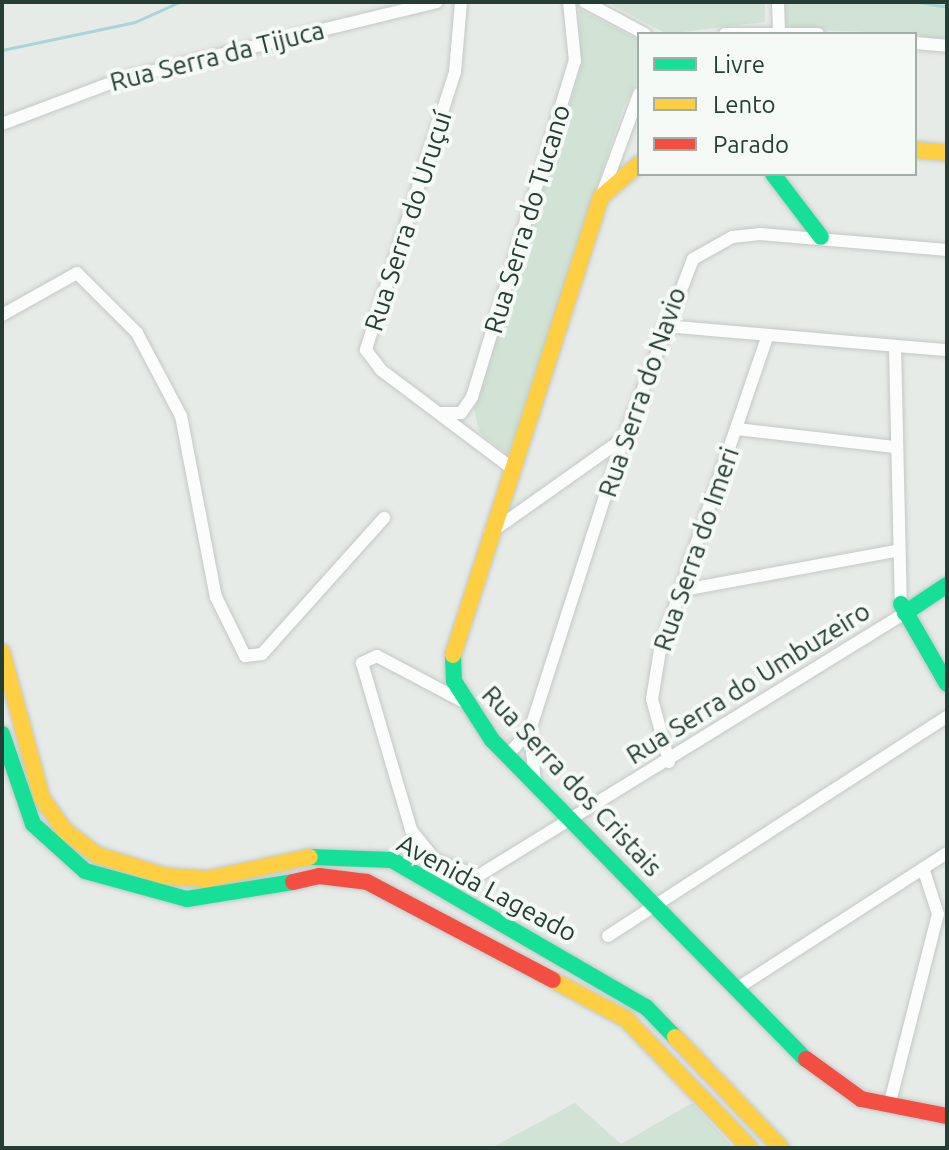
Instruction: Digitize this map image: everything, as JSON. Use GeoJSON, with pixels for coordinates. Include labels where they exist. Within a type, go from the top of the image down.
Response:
{"type":"FeatureCollection","features":[{"type":"Feature","properties":{"kind":"main road"},"geometry":{"type":"LineString","coordinates":[[917,150],[947,153]]}},
{"type":"Feature","properties":{"kind":"main road"},"geometry":{"type":"LineString","coordinates":[[601,197],[637,166]]}},
{"type":"Feature","properties":{"kind":"main road"},"geometry":{"type":"LineString","coordinates":[[775,176],[821,237]]}},
{"type":"Feature","properties":{"kind":"main road","name":"Rua Serra dos Cristais"},"geometry":{"type":"LineString","coordinates":[[601,197],[453,644],[462,701],[508,755],[827,1081],[889,1106],[947,1116]]}},
{"type":"Feature","properties":{"kind":"main road","name":"Rua Serra do Umbuzeiro"},"geometry":{"type":"LineString","coordinates":[[903,608],[947,585]]}},
{"type":"Feature","properties":{"kind":"main road"},"geometry":{"type":"LineString","coordinates":[[903,608],[947,684]]}},
{"type":"Feature","properties":{"kind":"main road","name":"Avenida Lageado"},"geometry":{"type":"LineString","coordinates":[[2,652],[42,798],[64,830],[97,855],[165,876],[207,879],[321,855],[392,860],[646,1007],[781,1148]]}},
{"type":"Feature","properties":{"kind":"main road","name":"Avenida Lageado"},"geometry":{"type":"LineString","coordinates":[[2,734],[33,824],[85,871],[187,899],[235,897],[319,876],[367,882],[626,1019],[750,1148]]}},
{"type":"Feature","properties":{"kind":"street","name":"Rua Serra da Tijuca"},"geometry":{"type":"LineString","coordinates":[[2,124],[121,79],[437,2]]}},
{"type":"Feature","properties":{"kind":"street","name":"Rua Serra do Uruçuí"},"geometry":{"type":"LineString","coordinates":[[461,2],[455,72],[366,350],[381,370],[510,467]]}},
{"type":"Feature","properties":{"kind":"street","name":"Rua Serra do Tucano"},"geometry":{"type":"LineString","coordinates":[[442,413],[461,413],[472,397],[575,61],[569,2]]}},
{"type":"Feature","properties":{"kind":"street"},"geometry":{"type":"LineString","coordinates":[[585,2],[641,32]]}},
{"type":"Feature","properties":{"kind":"street"},"geometry":{"type":"LineString","coordinates":[[778,2],[779,30]]}},
{"type":"Feature","properties":{"kind":"street"},"geometry":{"type":"LineString","coordinates":[[752,32],[798,32]]}},
{"type":"Feature","properties":{"kind":"street"},"geometry":{"type":"LineString","coordinates":[[917,43],[947,46]]}},
{"type":"Feature","properties":{"kind":"street"},"geometry":{"type":"LineString","coordinates":[[601,197],[637,99]]}},
{"type":"Feature","properties":{"kind":"street","name":"Rua Serra do Navio"},"geometry":{"type":"LineString","coordinates":[[535,782],[530,730],[624,438],[682,276],[713,245],[760,234],[947,250]]}},
{"type":"Feature","properties":{"kind":"street"},"geometry":{"type":"LineString","coordinates":[[2,315],[77,273],[137,333],[181,416],[213,585],[233,645],[245,656],[262,654],[384,518]]}},
{"type":"Feature","properties":{"kind":"street"},"geometry":{"type":"LineString","coordinates":[[665,326],[767,338],[947,350]]}},
{"type":"Feature","properties":{"kind":"street","name":"Rua Serra do Imeri"},"geometry":{"type":"LineString","coordinates":[[669,762],[652,699],[683,590],[767,338]]}},
{"type":"Feature","properties":{"kind":"street"},"geometry":{"type":"LineString","coordinates":[[895,346],[895,551],[903,608]]}},
{"type":"Feature","properties":{"kind":"street"},"geometry":{"type":"LineString","coordinates":[[736,429],[895,447]]}},
{"type":"Feature","properties":{"kind":"street"},"geometry":{"type":"LineString","coordinates":[[487,535],[624,438]]}},
{"type":"Feature","properties":{"kind":"street"},"geometry":{"type":"LineString","coordinates":[[683,590],[895,551]]}},
{"type":"Feature","properties":{"kind":"street","name":"Rua Serra do Umbuzeiro"},"geometry":{"type":"LineString","coordinates":[[574,821],[903,608]]}},
{"type":"Feature","properties":{"kind":"street"},"geometry":{"type":"LineString","coordinates":[[462,701],[377,656],[362,663],[403,808],[423,849],[451,871],[478,876],[574,821]]}},
{"type":"Feature","properties":{"kind":"street"},"geometry":{"type":"LineString","coordinates":[[608,936],[947,717]]}},
{"type":"Feature","properties":{"kind":"street","name":"Rua Serra do Navio"},"geometry":{"type":"LineString","coordinates":[[508,755],[530,730]]}},
{"type":"Feature","properties":{"kind":"street"},"geometry":{"type":"LineString","coordinates":[[736,989],[947,853]]}},
{"type":"Feature","properties":{"kind":"street"},"geometry":{"type":"LineString","coordinates":[[889,1106],[938,914],[923,868]]}},
{"type":"Feature","properties":{"kind":"green space"},"geometry":{"type":"Polygon","coordinates":[[[607,2],[765,2],[765,22],[663,32],[607,2]]]}},
{"type":"Feature","properties":{"kind":"green space"},"geometry":{"type":"Polygon","coordinates":[[[782,2],[947,2],[947,43],[917,35],[917,32],[794,29],[785,24],[782,2]]]}},
{"type":"Feature","properties":{"kind":"green space"},"geometry":{"type":"Polygon","coordinates":[[[579,9],[637,39],[637,83],[624,105],[508,455],[479,432],[474,408],[581,67],[579,9]]]}},
{"type":"Feature","properties":{"kind":"green space"},"geometry":{"type":"Polygon","coordinates":[[[575,1103],[621,1144],[692,1103],[734,1148],[491,1148],[575,1103]]]}},
{"type":"Feature","properties":{"kind":"waterway"},"geometry":{"type":"LineString","coordinates":[[2,50],[135,22],[179,2]]}},
{"type":"Feature","properties":{"kind":"waterway"},"geometry":{"type":"LineString","coordinates":[[919,2],[947,7]]}},
{"type":"Feature","properties":{"kind":"traffic: fast"},"geometry":{"type":"LineString","coordinates":[[775,176],[821,237]]}},
{"type":"Feature","properties":{"kind":"traffic: fast"},"geometry":{"type":"LineString","coordinates":[[905,613],[947,585]]}},
{"type":"Feature","properties":{"kind":"traffic: fast"},"geometry":{"type":"LineString","coordinates":[[901,604],[947,684]]}},
{"type":"Feature","properties":{"kind":"traffic: fast"},"geometry":{"type":"LineString","coordinates":[[453,655],[454,681],[492,740],[806,1059]]}},
{"type":"Feature","properties":{"kind":"traffic: fast"},"geometry":{"type":"LineString","coordinates":[[2,734],[33,824],[85,871],[187,899],[293,882]]}},
{"type":"Feature","properties":{"kind":"traffic: fast"},"geometry":{"type":"LineString","coordinates":[[310,857],[392,860],[646,1007],[675,1037]]}},
{"type":"Feature","properties":{"kind":"traffic: slow"},"geometry":{"type":"LineString","coordinates":[[917,150],[947,153]]}},
{"type":"Feature","properties":{"kind":"traffic: slow"},"geometry":{"type":"LineString","coordinates":[[453,655],[601,197],[637,166]]}},
{"type":"Feature","properties":{"kind":"traffic: slow"},"geometry":{"type":"LineString","coordinates":[[2,652],[42,798],[64,830],[97,855],[165,876],[207,879],[310,857]]}},
{"type":"Feature","properties":{"kind":"traffic: slow"},"geometry":{"type":"LineString","coordinates":[[553,980],[626,1019],[750,1148]]}},
{"type":"Feature","properties":{"kind":"traffic: slow"},"geometry":{"type":"LineString","coordinates":[[675,1037],[781,1148]]}},
{"type":"Feature","properties":{"kind":"traffic: jam"},"geometry":{"type":"LineString","coordinates":[[293,882],[319,876],[367,882],[553,980]]}},
{"type":"Feature","properties":{"kind":"traffic: jam"},"geometry":{"type":"LineString","coordinates":[[806,1059],[861,1099],[947,1116]]}}]}
